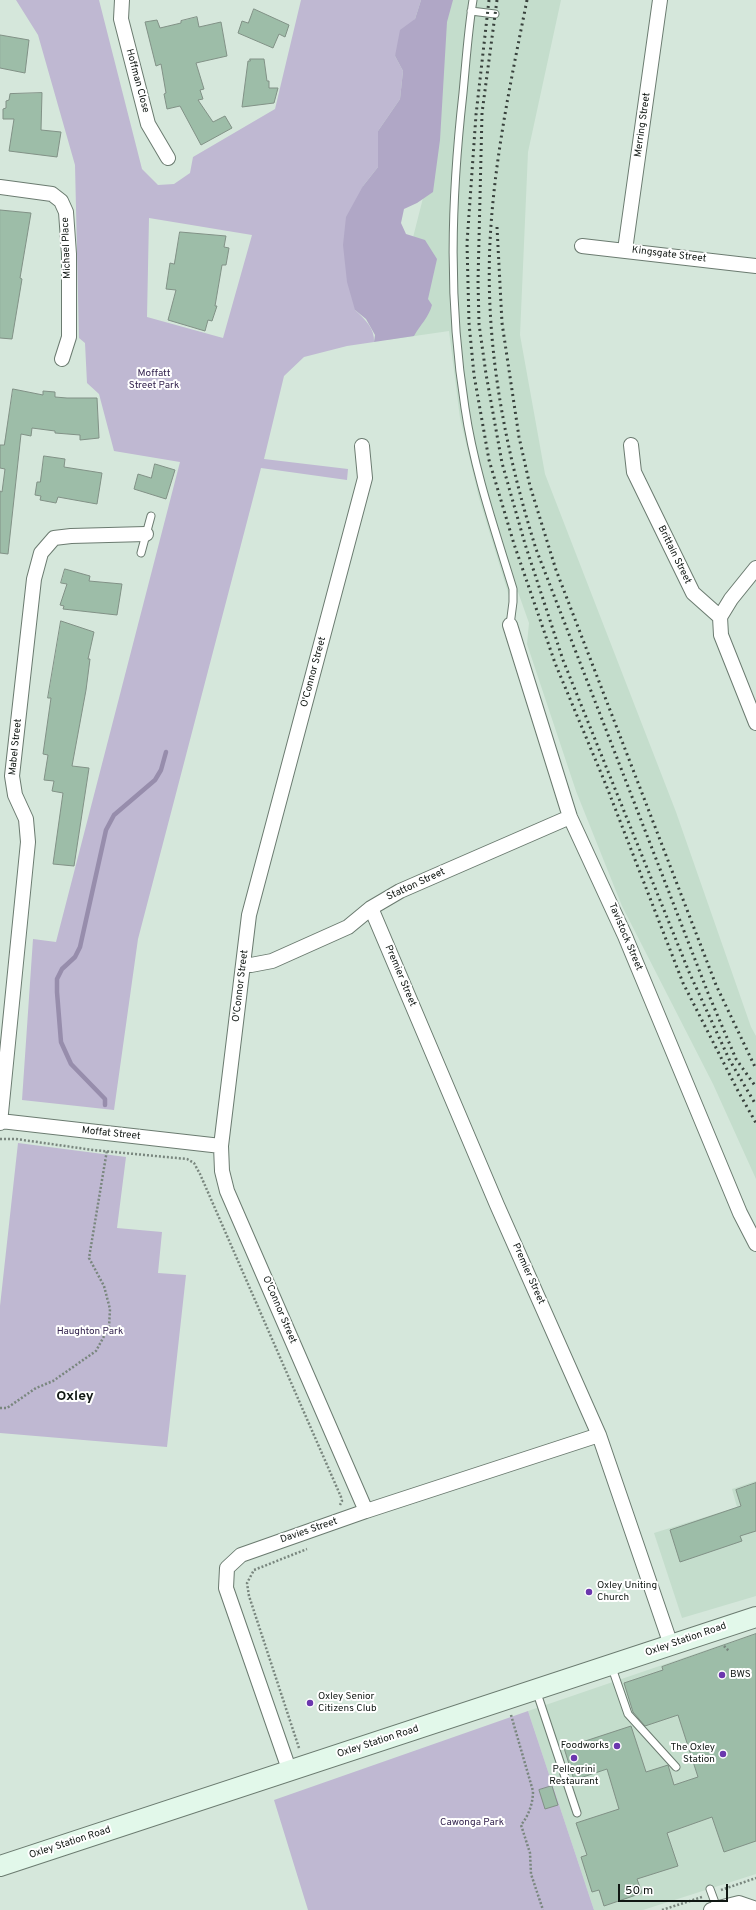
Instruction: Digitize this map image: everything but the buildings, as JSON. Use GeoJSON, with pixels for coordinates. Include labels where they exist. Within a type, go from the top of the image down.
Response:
{"type":"FeatureCollection","features":[{"type":"Feature","properties":{"kind":"main road","name":"Oxley Station Road"},"geometry":{"type":"LineString","coordinates":[[0,1866],[290,1772],[756,1617]]}},
{"type":"Feature","properties":{"kind":"street","name":"Hoffman Close"},"geometry":{"type":"LineString","coordinates":[[122,0],[121,19],[148,124],[168,158]]}},
{"type":"Feature","properties":{"kind":"street","name":"Merring Street"},"geometry":{"type":"LineString","coordinates":[[625,250],[660,0]]}},
{"type":"Feature","properties":{"kind":"street","name":"Michael Place"},"geometry":{"type":"LineString","coordinates":[[0,187],[52,194],[61,201],[66,212],[69,254],[69,337],[62,359]]}},
{"type":"Feature","properties":{"kind":"street","name":"Kingsgate Street"},"geometry":{"type":"LineString","coordinates":[[582,246],[756,266]]}},
{"type":"Feature","properties":{"kind":"street","name":"Brittain Street"},"geometry":{"type":"LineString","coordinates":[[631,445],[634,472],[693,593],[720,617]]}},
{"type":"Feature","properties":{"kind":"street","name":"O'Connor Street"},"geometry":{"type":"LineString","coordinates":[[362,446],[365,478],[249,916],[221,1146],[222,1171],[227,1190],[366,1511]]}},
{"type":"Feature","properties":{"kind":"street","name":"Mabel Street"},"geometry":{"type":"LineString","coordinates":[[0,1122],[28,842],[26,819],[15,795],[12,776],[34,579],[41,553],[54,538],[71,536],[146,534]]}},
{"type":"Feature","properties":{"kind":"street"},"geometry":{"type":"LineString","coordinates":[[756,568],[731,599],[720,617],[721,635],[756,723]]}},
{"type":"Feature","properties":{"kind":"street","name":"Tavistock Street"},"geometry":{"type":"LineString","coordinates":[[510,625],[570,817],[625,936],[740,1213],[756,1244]]}},
{"type":"Feature","properties":{"kind":"street","name":"Statton Street"},"geometry":{"type":"LineString","coordinates":[[244,964],[251,965],[272,961],[348,927],[371,908],[400,890],[570,817]]}},
{"type":"Feature","properties":{"kind":"street","name":"Premier Street"},"geometry":{"type":"LineString","coordinates":[[371,908],[497,1205],[599,1435],[671,1645]]}},
{"type":"Feature","properties":{"kind":"street","name":"Moffat Street"},"geometry":{"type":"LineString","coordinates":[[0,1122],[221,1146]]}},
{"type":"Feature","properties":{"kind":"street","name":"Davies Street"},"geometry":{"type":"LineString","coordinates":[[290,1772],[226,1588],[227,1568],[241,1555],[366,1511],[599,1435]]}},
{"type":"Feature","properties":{"kind":"street"},"geometry":{"type":"LineString","coordinates":[[714,1909],[739,1903],[756,1909]]}},
{"type":"Feature","properties":{"kind":"lane"},"geometry":{"type":"LineString","coordinates":[[473,0],[456,156],[452,280],[455,336],[465,410],[480,477],[512,589],[513,602],[510,625]]}},
{"type":"Feature","properties":{"kind":"lane"},"geometry":{"type":"LineString","coordinates":[[471,11],[495,14]]}},
{"type":"Feature","properties":{"kind":"lane"},"geometry":{"type":"LineString","coordinates":[[142,553],[151,516]]}},
{"type":"Feature","properties":{"kind":"lane"},"geometry":{"type":"LineString","coordinates":[[611,1665],[628,1714],[676,1767]]}},
{"type":"Feature","properties":{"kind":"lane"},"geometry":{"type":"LineString","coordinates":[[536,1690],[577,1813]]}},
{"type":"Feature","properties":{"kind":"lane"},"geometry":{"type":"LineString","coordinates":[[710,1889],[714,1909]]}},
{"type":"Feature","properties":{"kind":"path"},"geometry":{"type":"LineString","coordinates":[[0,1408],[7,1408],[36,1388],[53,1381],[96,1351],[110,1326],[110,1309],[104,1286],[89,1258],[109,1134]]}},
{"type":"Feature","properties":{"kind":"path"},"geometry":{"type":"LineString","coordinates":[[0,1139],[16,1139],[106,1151],[187,1159],[194,1163],[204,1182],[341,1497],[340,1504],[336,1507],[340,1520]]}},
{"type":"Feature","properties":{"kind":"path"},"geometry":{"type":"LineString","coordinates":[[299,1748],[249,1596],[247,1583],[254,1570],[309,1548]]}},
{"type":"Feature","properties":{"kind":"path"},"geometry":{"type":"LineString","coordinates":[[510,1713],[532,1791],[533,1799],[526,1819],[521,1825],[530,1853],[531,1874],[543,1910]]}},
{"type":"Feature","properties":{"kind":"shaded area"},"geometry":{"type":"Polygon","coordinates":[[[421,0],[453,0],[447,22],[440,140],[433,192],[417,203],[404,209],[401,223],[406,234],[425,240],[437,259],[428,299],[432,305],[427,317],[414,336],[374,342],[375,335],[366,319],[355,310],[347,282],[343,245],[346,217],[363,186],[378,167],[378,131],[400,99],[403,71],[395,56],[400,30],[415,19],[421,0]]]}},
{"type":"Feature","properties":{"kind":"shaded area"},"geometry":{"type":"Polygon","coordinates":[[[430,0],[561,0],[528,152],[520,335],[545,474],[676,812],[751,1027],[756,1036],[756,1179],[713,1084],[622,906],[576,791],[527,644],[529,623],[518,592],[509,596],[479,498],[460,418],[449,331],[387,340],[423,198],[430,0]]]}},
{"type":"Feature","properties":{"kind":"shaded area"},"geometry":{"type":"Polygon","coordinates":[[[756,1481],[756,1596],[682,1618],[654,1533],[737,1507],[732,1489],[756,1481]]]}},
{"type":"Feature","properties":{"kind":"shaded area"},"geometry":{"type":"Polygon","coordinates":[[[756,1633],[756,1874],[643,1910],[594,1910],[528,1711],[756,1633]]]}},
{"type":"Feature","properties":{"kind":"green space","name":"Moffatt Street Park"},"geometry":{"type":"Polygon","coordinates":[[[16,0],[99,0],[142,169],[158,185],[174,184],[190,173],[193,157],[275,109],[301,0],[421,0],[415,19],[395,56],[403,71],[400,99],[378,131],[378,167],[363,186],[355,310],[366,321],[371,329],[374,342],[347,346],[304,357],[284,376],[264,459],[348,469],[347,480],[261,468],[138,939],[114,1110],[22,1100],[33,939],[56,942],[180,462],[114,451],[99,394],[87,383],[85,343],[79,338],[75,165],[38,35],[16,0]],[[149,218],[147,317],[223,338],[252,235],[149,218]]]}},
{"type":"Feature","properties":{"kind":"green space","name":"Haughton Park"},"geometry":{"type":"Polygon","coordinates":[[[18,1143],[126,1157],[117,1228],[162,1232],[158,1273],[186,1275],[167,1447],[0,1433],[0,1306],[18,1143]]]}},
{"type":"Feature","properties":{"kind":"green space","name":"Cawonga Park"},"geometry":{"type":"Polygon","coordinates":[[[528,1711],[594,1910],[308,1910],[274,1800],[528,1711]]]}},
{"type":"Feature","properties":{"kind":"waterway"},"geometry":{"type":"LineString","coordinates":[[105,1105],[105,1099],[71,1064],[61,1042],[57,979],[62,969],[75,957],[80,947],[106,830],[114,815],[155,780],[161,770],[166,752]]}},
{"type":"Feature","properties":{"kind":"railway"},"geometry":{"type":"LineString","coordinates":[[489,0],[476,115],[467,243],[469,323],[474,375],[489,460],[514,544],[555,663],[606,785],[683,983],[756,1123]]}},
{"type":"Feature","properties":{"kind":"railway"},"geometry":{"type":"LineString","coordinates":[[497,0],[482,113],[478,281],[479,324],[486,374],[502,463],[525,544],[563,660],[689,972],[729,1059],[756,1105]]}},
{"type":"Feature","properties":{"kind":"railway"},"geometry":{"type":"LineString","coordinates":[[527,0],[499,150],[492,211],[489,281],[494,359],[515,474],[536,549],[708,993],[736,1059],[756,1087]]}},
{"type":"Feature","properties":{"kind":"railway"},"geometry":{"type":"LineString","coordinates":[[497,227],[502,323],[519,437],[530,486],[556,570],[716,985],[756,1069]]}},
{"type":"Feature","properties":{"kind":"place","name":"Oxley Uniting Church"},"geometry":{"type":"Point","coordinates":[589,1592]}},
{"type":"Feature","properties":{"kind":"place","name":"BWS"},"geometry":{"type":"Point","coordinates":[722,1675]}},
{"type":"Feature","properties":{"kind":"place","name":"Oxley Senior Citizens Club"},"geometry":{"type":"Point","coordinates":[310,1703]}},
{"type":"Feature","properties":{"kind":"place","name":"Foodworks"},"geometry":{"type":"Point","coordinates":[617,1746]}},
{"type":"Feature","properties":{"kind":"place","name":"The Oxley Station"},"geometry":{"type":"Point","coordinates":[723,1754]}},
{"type":"Feature","properties":{"kind":"place","name":"Pellegrini Restaurant"},"geometry":{"type":"Point","coordinates":[574,1758]}},
{"type":"Feature","properties":{"kind":"district","name":"Oxley"},"geometry":{"type":"Point","coordinates":[75,1397]}}]}
